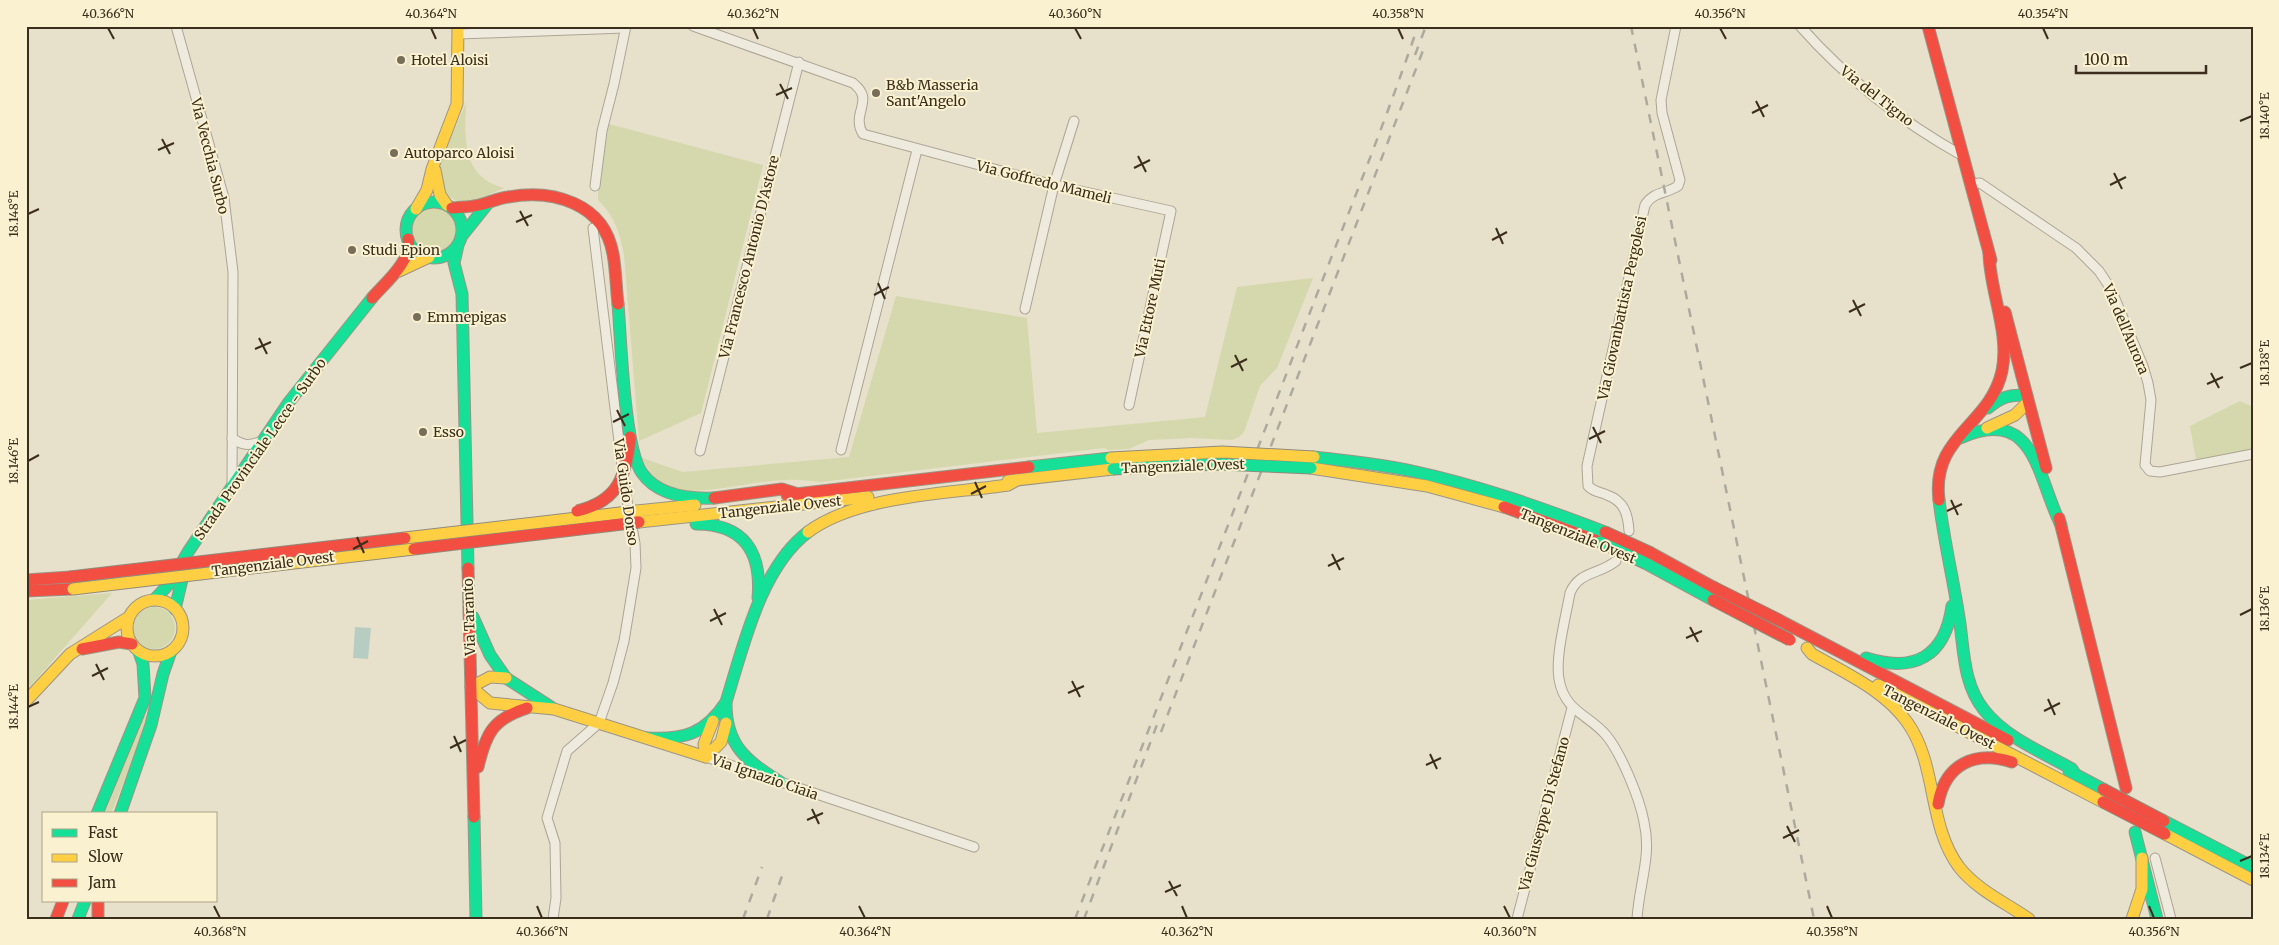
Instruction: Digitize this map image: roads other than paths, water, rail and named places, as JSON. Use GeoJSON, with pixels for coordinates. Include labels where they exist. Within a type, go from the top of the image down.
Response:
{"type":"FeatureCollection","features":[{"type":"Feature","properties":{"kind":"main road"},"geometry":{"type":"LineString","coordinates":[[1928,26],[2061,525],[2126,788]]}},
{"type":"Feature","properties":{"kind":"main road","name":"Via Taranto"},"geometry":{"type":"LineString","coordinates":[[458,30],[457,104],[436,157],[427,190],[407,224],[408,239],[414,249],[441,262],[452,274],[459,295],[462,316]]}},
{"type":"Feature","properties":{"kind":"main road","name":"Via Taranto"},"geometry":{"type":"LineString","coordinates":[[436,157],[437,186],[440,195],[461,220],[460,241],[454,263],[462,294],[476,919]]}},
{"type":"Feature","properties":{"kind":"main road"},"geometry":{"type":"LineString","coordinates":[[416,209],[434,202],[450,206],[475,206],[512,196],[530,195],[572,200],[585,206],[597,216],[606,228],[616,270],[630,437],[636,462],[642,474],[651,483],[672,496],[701,498],[782,489],[798,494]]}},
{"type":"Feature","properties":{"kind":"main road"},"geometry":{"type":"LineString","coordinates":[[432,257],[450,253],[476,217],[490,202]]}},
{"type":"Feature","properties":{"kind":"main road","name":"Strada Provinciale Lecce - Surbo"},"geometry":{"type":"LineString","coordinates":[[154,600],[170,583],[188,552],[262,441],[313,370],[408,254],[410,248],[408,239]]}},
{"type":"Feature","properties":{"kind":"main road"},"geometry":{"type":"LineString","coordinates":[[1989,254],[1989,270],[2002,331],[2004,359],[1996,389],[1989,404],[1956,440],[1941,462],[1938,483],[1952,590],[1966,672],[1977,698],[1998,723],[2072,769],[2076,775]]}},
{"type":"Feature","properties":{"kind":"main road","name":"Strada Provinciale Lecce - Surbo"},"geometry":{"type":"LineString","coordinates":[[390,278],[407,266],[432,257]]}},
{"type":"Feature","properties":{"kind":"main road"},"geometry":{"type":"LineString","coordinates":[[1980,415],[2005,396],[2019,394],[2028,399]]}},
{"type":"Feature","properties":{"kind":"main road"},"geometry":{"type":"LineString","coordinates":[[1956,440],[2012,418],[2025,408],[2028,399]]}},
{"type":"Feature","properties":{"kind":"main road"},"geometry":{"type":"LineString","coordinates":[[1983,430],[1993,429],[2012,434],[2023,440],[2032,450],[2038,462],[2054,514],[2061,525]]}},
{"type":"Feature","properties":{"kind":"main road"},"geometry":{"type":"LineString","coordinates":[[481,529],[497,523],[583,510],[595,506],[607,498],[622,480],[628,464],[630,437]]}},
{"type":"Feature","properties":{"kind":"main road","name":"Tangenziale Ovest"},"geometry":{"type":"LineString","coordinates":[[26,591],[73,589],[568,531],[798,494],[1222,452],[1313,463],[1386,466],[1450,480],[1539,506],[1602,537],[1714,586],[2253,867]]}},
{"type":"Feature","properties":{"kind":"main road","name":"Tangenziale Ovest"},"geometry":{"type":"LineString","coordinates":[[26,580],[70,577],[481,529],[638,521],[1016,480],[1112,464]]}},
{"type":"Feature","properties":{"kind":"main road"},"geometry":{"type":"LineString","coordinates":[[706,757],[704,744],[713,721],[726,702],[756,614],[773,576],[787,552],[816,526],[833,516],[882,502],[1008,486],[1016,480]]}},
{"type":"Feature","properties":{"kind":"main road"},"geometry":{"type":"LineString","coordinates":[[638,521],[716,524],[742,538],[755,555],[760,569],[761,581],[756,614]]}},
{"type":"Feature","properties":{"kind":"main road"},"geometry":{"type":"LineString","coordinates":[[121,812],[151,725],[163,674],[171,651],[178,644],[183,626],[176,609],[188,552]]}},
{"type":"Feature","properties":{"kind":"main road","name":"Tangenziale Ovest"},"geometry":{"type":"LineString","coordinates":[[1648,558],[1713,600],[2253,880]]}},
{"type":"Feature","properties":{"kind":"main road"},"geometry":{"type":"LineString","coordinates":[[1790,627],[1802,629],[1877,662],[1891,666],[1907,665],[1934,651],[1942,640],[1949,626],[1952,590]]}},
{"type":"Feature","properties":{"kind":"main road"},"geometry":{"type":"LineString","coordinates":[[26,701],[58,664],[89,640],[117,627],[139,605],[154,600],[162,601],[176,609]]}},
{"type":"Feature","properties":{"kind":"main road","name":"Via Ignazio Ciaia"},"geometry":{"type":"LineString","coordinates":[[469,605],[481,637],[506,678],[554,709]]}},
{"type":"Feature","properties":{"kind":"main road"},"geometry":{"type":"LineString","coordinates":[[98,812],[145,698],[142,664],[126,626],[129,617]]}},
{"type":"Feature","properties":{"kind":"main road"},"geometry":{"type":"LineString","coordinates":[[76,650],[119,642],[155,656],[171,651]]}},
{"type":"Feature","properties":{"kind":"main road"},"geometry":{"type":"LineString","coordinates":[[1807,648],[1812,654],[1884,697],[1907,723],[1923,750],[1928,766],[1938,826],[1947,849],[1965,874],[2029,919]]}},
{"type":"Feature","properties":{"kind":"main road"},"geometry":{"type":"LineString","coordinates":[[471,687],[490,678],[506,678]]}},
{"type":"Feature","properties":{"kind":"main road","name":"Via Ignazio Ciaia"},"geometry":{"type":"LineString","coordinates":[[471,687],[490,703],[554,709],[706,757]]}},
{"type":"Feature","properties":{"kind":"main road"},"geometry":{"type":"LineString","coordinates":[[706,757],[721,742],[726,723],[726,702]]}},
{"type":"Feature","properties":{"kind":"main road"},"geometry":{"type":"LineString","coordinates":[[473,790],[486,736],[502,718],[530,706]]}},
{"type":"Feature","properties":{"kind":"main road"},"geometry":{"type":"LineString","coordinates":[[647,738],[680,738],[697,732],[713,721]]}},
{"type":"Feature","properties":{"kind":"main road"},"geometry":{"type":"LineString","coordinates":[[726,723],[734,743],[746,758],[780,782]]}},
{"type":"Feature","properties":{"kind":"main road"},"geometry":{"type":"LineString","coordinates":[[1938,826],[1938,801],[1946,779],[1954,769],[1967,761],[1979,757],[1995,756],[2009,760],[2087,799],[2103,802]]}},
{"type":"Feature","properties":{"kind":"main road"},"geometry":{"type":"LineString","coordinates":[[2136,832],[2157,919]]}},
{"type":"Feature","properties":{"kind":"main road"},"geometry":{"type":"LineString","coordinates":[[2132,919],[2142,898],[2144,885],[2142,858]]}},
{"type":"Feature","properties":{"kind":"main road"},"geometry":{"type":"LineString","coordinates":[[56,919],[63,902]]}},
{"type":"Feature","properties":{"kind":"main road"},"geometry":{"type":"LineString","coordinates":[[78,919],[85,902]]}},
{"type":"Feature","properties":{"kind":"main road"},"geometry":{"type":"LineString","coordinates":[[98,902],[98,919]]}},
{"type":"Feature","properties":{"kind":"street","name":"Via Vecchia Surbo"},"geometry":{"type":"LineString","coordinates":[[176,26],[224,198],[233,272],[232,486]]}},
{"type":"Feature","properties":{"kind":"street"},"geometry":{"type":"LineString","coordinates":[[693,26],[799,62]]}},
{"type":"Feature","properties":{"kind":"street","name":"Via Giovanbattista Pergolesi"},"geometry":{"type":"LineString","coordinates":[[1629,531],[1628,515],[1617,499],[1593,491],[1588,486],[1588,466],[1644,204],[1658,192],[1672,190],[1678,186],[1680,180],[1662,113],[1661,100],[1676,26]]}},
{"type":"Feature","properties":{"kind":"street","name":"Via del Tigno"},"geometry":{"type":"LineString","coordinates":[[1800,26],[1837,65],[1898,115],[1963,156]]}},
{"type":"Feature","properties":{"kind":"street"},"geometry":{"type":"LineString","coordinates":[[458,30],[625,27],[614,84],[602,131],[595,186]]}},
{"type":"Feature","properties":{"kind":"street","name":"Via Goffredo Mameli"},"geometry":{"type":"LineString","coordinates":[[799,62],[853,82],[861,89],[864,100],[858,126],[863,134],[917,150],[1054,185],[1171,211]]}},
{"type":"Feature","properties":{"kind":"street","name":"Via Francesco Antonio D'Astore"},"geometry":{"type":"LineString","coordinates":[[700,451],[799,62]]}},
{"type":"Feature","properties":{"kind":"street"},"geometry":{"type":"LineString","coordinates":[[1026,309],[1054,185],[1074,121]]}},
{"type":"Feature","properties":{"kind":"street"},"geometry":{"type":"LineString","coordinates":[[841,450],[917,150]]}},
{"type":"Feature","properties":{"kind":"street","name":"Via dell'Aurora"},"geometry":{"type":"LineString","coordinates":[[1970,184],[1980,183],[2076,248],[2103,277],[2111,289],[2143,366],[2148,383],[2151,400],[2145,465],[2150,471],[2160,472],[2253,454]]}},
{"type":"Feature","properties":{"kind":"street","name":"Via Ettore Muti"},"geometry":{"type":"LineString","coordinates":[[1129,405],[1171,211]]}},
{"type":"Feature","properties":{"kind":"street","name":"Via Guido Dorso"},"geometry":{"type":"LineString","coordinates":[[593,228],[624,487],[635,544],[636,568],[624,642],[613,683],[599,723]]}},
{"type":"Feature","properties":{"kind":"street"},"geometry":{"type":"LineString","coordinates":[[232,438],[248,446],[262,441]]}},
{"type":"Feature","properties":{"kind":"street"},"geometry":{"type":"LineString","coordinates":[[1616,561],[1608,567],[1582,577],[1574,583],[1570,593],[1559,664],[1559,680],[1572,708],[1606,734],[1619,757],[1639,802],[1648,844],[1640,885],[1637,919]]}},
{"type":"Feature","properties":{"kind":"street","name":"Via Giuseppe Di Stefano"},"geometry":{"type":"LineString","coordinates":[[1517,919],[1572,708]]}},
{"type":"Feature","properties":{"kind":"street"},"geometry":{"type":"LineString","coordinates":[[553,919],[556,898],[555,843],[547,818],[566,751],[599,723]]}},
{"type":"Feature","properties":{"kind":"street","name":"Via Ignazio Ciaia"},"geometry":{"type":"LineString","coordinates":[[706,757],[974,847]]}},
{"type":"Feature","properties":{"kind":"street"},"geometry":{"type":"LineString","coordinates":[[2155,858],[2170,919]]}},
{"type":"Feature","properties":{"kind":"railway"},"geometry":{"type":"LineString","coordinates":[[1075,919],[1360,184],[1418,26]]}},
{"type":"Feature","properties":{"kind":"railway"},"geometry":{"type":"LineString","coordinates":[[1415,55],[1426,26]]}},
{"type":"Feature","properties":{"kind":"railway"},"geometry":{"type":"LineString","coordinates":[[1631,26],[1814,919]]}},
{"type":"Feature","properties":{"kind":"railway"},"geometry":{"type":"LineString","coordinates":[[1161,732],[1424,48]]}},
{"type":"Feature","properties":{"kind":"railway"},"geometry":{"type":"LineString","coordinates":[[1084,919],[1158,722]]}},
{"type":"Feature","properties":{"kind":"railway"},"geometry":{"type":"LineString","coordinates":[[743,919],[762,867]]}},
{"type":"Feature","properties":{"kind":"railway"},"geometry":{"type":"LineString","coordinates":[[767,919],[782,876]]}},
{"type":"Feature","properties":{"kind":"place","name":"Hotel Aloisi"},"geometry":{"type":"Point","coordinates":[401,60]}},
{"type":"Feature","properties":{"kind":"place","name":"B&b Masseria Sant'Angelo"},"geometry":{"type":"Point","coordinates":[876,93]}},
{"type":"Feature","properties":{"kind":"place","name":"Autoparco Aloisi"},"geometry":{"type":"Point","coordinates":[394,153]}},
{"type":"Feature","properties":{"kind":"place","name":"Studi Epion"},"geometry":{"type":"Point","coordinates":[352,250]}},
{"type":"Feature","properties":{"kind":"place","name":"Emmepigas"},"geometry":{"type":"Point","coordinates":[417,317]}},
{"type":"Feature","properties":{"kind":"place","name":"Esso"},"geometry":{"type":"Point","coordinates":[423,432]}}]}
